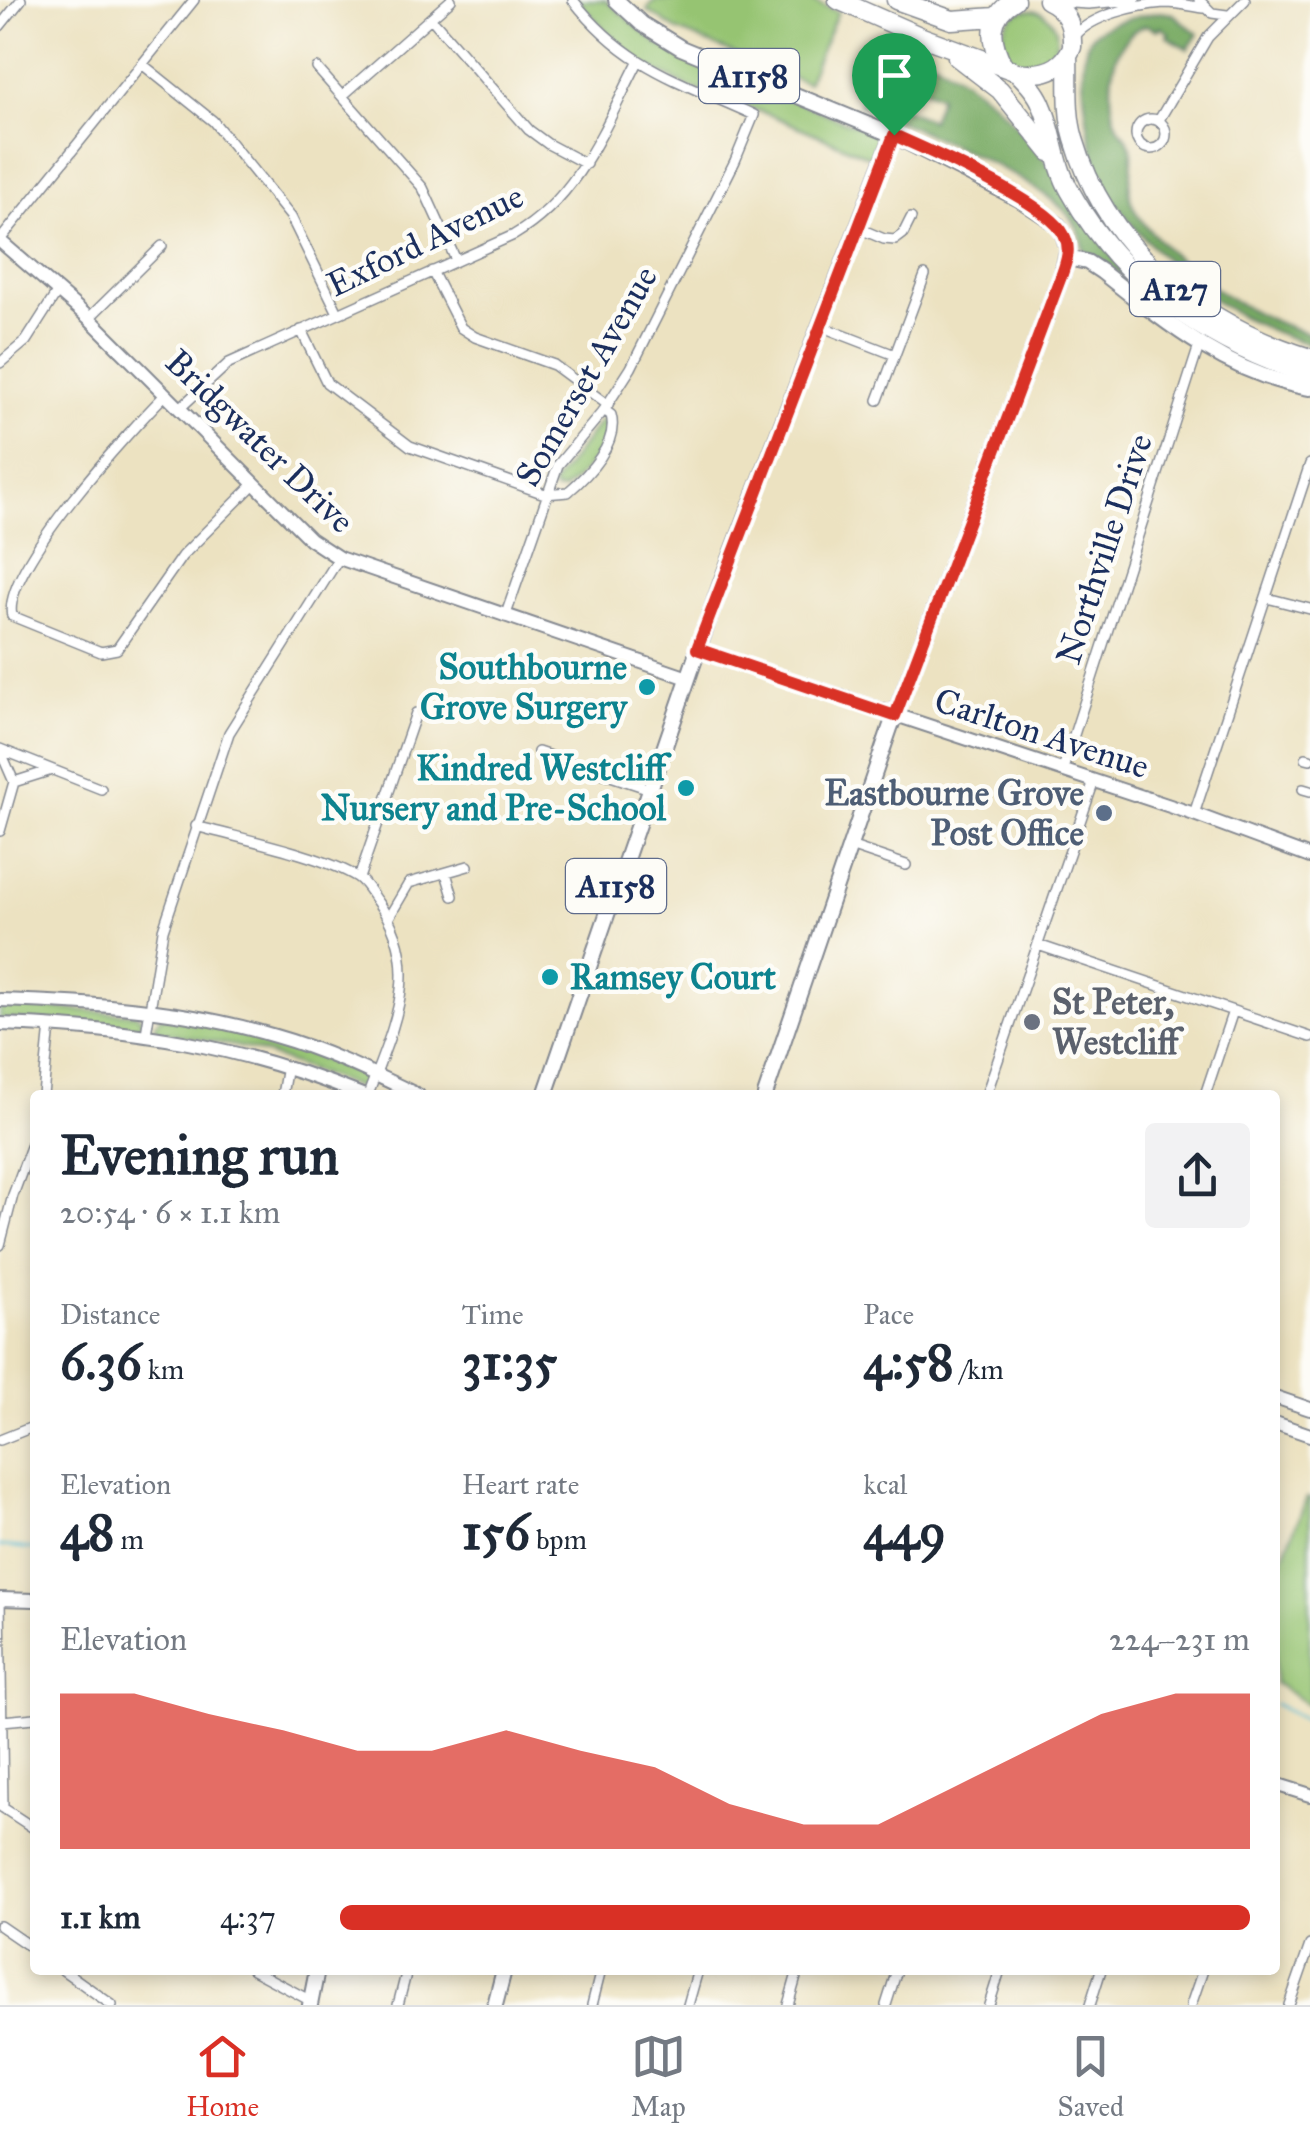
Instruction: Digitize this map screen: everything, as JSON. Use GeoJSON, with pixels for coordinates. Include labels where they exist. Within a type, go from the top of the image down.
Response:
{"type":"FeatureCollection","features":[{"type":"Feature","properties":{"kind":"highway","name":"A127"},"geometry":{"type":"LineString","coordinates":[[838,0],[922,37],[1010,69],[1042,104],[1057,162]]}},
{"type":"Feature","properties":{"kind":"highway"},"geometry":{"type":"LineString","coordinates":[[896,0],[952,20],[1003,7],[994,48],[1010,69],[1033,75],[1048,72],[1070,47],[1068,20],[1050,1]]}},
{"type":"Feature","properties":{"kind":"highway","name":"A127"},"geometry":{"type":"LineString","coordinates":[[922,37],[975,68],[1023,114],[1057,162],[1086,216],[1124,263],[1163,301],[1202,328],[1265,361],[1310,375]]}},
{"type":"Feature","properties":{"kind":"highway","name":"A127"},"geometry":{"type":"LineString","coordinates":[[1070,47],[1073,136],[1101,205],[1130,245],[1178,291],[1230,326],[1310,358]]}},
{"type":"Feature","properties":{"kind":"main road","name":"A1158"},"geometry":{"type":"LineString","coordinates":[[616,0],[642,24],[681,48],[894,135],[990,182],[1047,217],[1063,233],[1068,258]]}},
{"type":"Feature","properties":{"kind":"main road","name":"A1158"},"geometry":{"type":"LineString","coordinates":[[547,1090],[697,649],[894,135]]}},
{"type":"Feature","properties":{"kind":"main road"},"geometry":{"type":"LineString","coordinates":[[767,1090],[895,716],[1068,258],[1086,262],[1102,272],[1199,346],[1263,376],[1310,388]]}},
{"type":"Feature","properties":{"kind":"main road"},"geometry":{"type":"LineString","coordinates":[[310,2003],[317,1975]]}},
{"type":"Feature","properties":{"kind":"main road"},"geometry":{"type":"LineString","coordinates":[[494,2005],[503,1975]]}},
{"type":"Feature","properties":{"kind":"street"},"geometry":{"type":"LineString","coordinates":[[0,26],[21,0]]}},
{"type":"Feature","properties":{"kind":"street"},"geometry":{"type":"LineString","coordinates":[[0,241],[194,0]]}},
{"type":"Feature","properties":{"kind":"street"},"geometry":{"type":"LineString","coordinates":[[342,96],[451,0]]}},
{"type":"Feature","properties":{"kind":"street"},"geometry":{"type":"LineString","coordinates":[[573,0],[638,62]]}},
{"type":"Feature","properties":{"kind":"street"},"geometry":{"type":"LineString","coordinates":[[1050,1],[1088,4],[1136,0]]}},
{"type":"Feature","properties":{"kind":"street"},"geometry":{"type":"LineString","coordinates":[[1158,120],[1208,37],[1245,0]]}},
{"type":"Feature","properties":{"kind":"street"},"geometry":{"type":"LineString","coordinates":[[1070,47],[1088,22],[1143,7],[1165,3],[1205,7],[1227,15]]}},
{"type":"Feature","properties":{"kind":"street"},"geometry":{"type":"LineString","coordinates":[[1205,7],[1208,37]]}},
{"type":"Feature","properties":{"kind":"street"},"geometry":{"type":"LineString","coordinates":[[431,18],[529,130],[586,164]]}},
{"type":"Feature","properties":{"kind":"street","name":"Somerset Avenue"},"geometry":{"type":"LineString","coordinates":[[504,617],[558,466],[606,408],[631,368],[735,161],[754,115],[690,90],[638,62]]}},
{"type":"Feature","properties":{"kind":"street","name":"Exford Avenue"},"geometry":{"type":"LineString","coordinates":[[180,408],[228,363],[538,221],[559,201],[586,164],[638,62]]}},
{"type":"Feature","properties":{"kind":"street"},"geometry":{"type":"LineString","coordinates":[[142,64],[213,122],[291,217],[338,313]]}},
{"type":"Feature","properties":{"kind":"street"},"geometry":{"type":"LineString","coordinates":[[317,68],[423,188],[456,260]]}},
{"type":"Feature","properties":{"kind":"street"},"geometry":{"type":"LineString","coordinates":[[858,228],[895,240],[911,218]]}},
{"type":"Feature","properties":{"kind":"street","name":"Bridgwater Drive"},"geometry":{"type":"LineString","coordinates":[[0,241],[89,318],[310,538],[339,558],[688,678]]}},
{"type":"Feature","properties":{"kind":"street"},"geometry":{"type":"LineString","coordinates":[[89,318],[162,246]]}},
{"type":"Feature","properties":{"kind":"street"},"geometry":{"type":"LineString","coordinates":[[301,330],[327,383],[410,446],[545,494],[568,492],[601,455],[613,427],[611,415],[554,365],[475,337],[462,328],[432,271]]}},
{"type":"Feature","properties":{"kind":"street"},"geometry":{"type":"LineString","coordinates":[[878,400],[925,275]]}},
{"type":"Feature","properties":{"kind":"street"},"geometry":{"type":"LineString","coordinates":[[0,363],[26,341],[58,291]]}},
{"type":"Feature","properties":{"kind":"street"},"geometry":{"type":"LineString","coordinates":[[820,326],[895,355]]}},
{"type":"Feature","properties":{"kind":"street","name":"Northville Drive"},"geometry":{"type":"LineString","coordinates":[[1062,770],[1199,346]]}},
{"type":"Feature","properties":{"kind":"street"},"geometry":{"type":"LineString","coordinates":[[166,394],[65,499],[6,596],[12,616],[101,652],[117,649],[182,556],[254,484]]}},
{"type":"Feature","properties":{"kind":"street"},"geometry":{"type":"LineString","coordinates":[[1194,814],[1310,464]]}},
{"type":"Feature","properties":{"kind":"street"},"geometry":{"type":"LineString","coordinates":[[146,1034],[163,930],[229,733],[339,558]]}},
{"type":"Feature","properties":{"kind":"street"},"geometry":{"type":"LineString","coordinates":[[1267,598],[1310,609]]}},
{"type":"Feature","properties":{"kind":"street","name":"Carlton Avenue"},"geometry":{"type":"LineString","coordinates":[[697,649],[1194,814],[1310,857]]}},
{"type":"Feature","properties":{"kind":"street"},"geometry":{"type":"LineString","coordinates":[[359,878],[416,713]]}},
{"type":"Feature","properties":{"kind":"street"},"geometry":{"type":"LineString","coordinates":[[0,750],[101,789]]}},
{"type":"Feature","properties":{"kind":"street"},"geometry":{"type":"LineString","coordinates":[[0,750],[14,782],[0,831]]}},
{"type":"Feature","properties":{"kind":"street"},"geometry":{"type":"LineString","coordinates":[[538,752],[650,790]]}},
{"type":"Feature","properties":{"kind":"street"},"geometry":{"type":"LineString","coordinates":[[14,782],[52,770]]}},
{"type":"Feature","properties":{"kind":"street"},"geometry":{"type":"LineString","coordinates":[[988,1090],[1094,781]]}},
{"type":"Feature","properties":{"kind":"street"},"geometry":{"type":"LineString","coordinates":[[196,826],[359,878],[389,917],[398,935],[404,964],[394,1024],[368,1090]]}},
{"type":"Feature","properties":{"kind":"street"},"geometry":{"type":"LineString","coordinates":[[850,846],[906,866]]}},
{"type":"Feature","properties":{"kind":"street"},"geometry":{"type":"LineString","coordinates":[[389,917],[409,884],[468,866]]}},
{"type":"Feature","properties":{"kind":"street"},"geometry":{"type":"LineString","coordinates":[[446,873],[453,896]]}},
{"type":"Feature","properties":{"kind":"street"},"geometry":{"type":"LineString","coordinates":[[1038,945],[1310,1036]]}},
{"type":"Feature","properties":{"kind":"street"},"geometry":{"type":"LineString","coordinates":[[0,1000],[150,1010],[276,1036],[408,1090]]}},
{"type":"Feature","properties":{"kind":"street"},"geometry":{"type":"LineString","coordinates":[[1207,1090],[1232,1011]]}},
{"type":"Feature","properties":{"kind":"street"},"geometry":{"type":"LineString","coordinates":[[0,1024],[146,1034],[195,1042],[287,1066],[352,1090]]}},
{"type":"Feature","properties":{"kind":"street"},"geometry":{"type":"LineString","coordinates":[[44,1090],[50,1026]]}},
{"type":"Feature","properties":{"kind":"street"},"geometry":{"type":"LineString","coordinates":[[283,1090],[287,1066]]}},
{"type":"Feature","properties":{"kind":"street"},"geometry":{"type":"LineString","coordinates":[[0,1246],[30,1149]]}},
{"type":"Feature","properties":{"kind":"street"},"geometry":{"type":"LineString","coordinates":[[0,1191],[13,1195]]}},
{"type":"Feature","properties":{"kind":"street"},"geometry":{"type":"LineString","coordinates":[[1280,1399],[1310,1409]]}},
{"type":"Feature","properties":{"kind":"street"},"geometry":{"type":"LineString","coordinates":[[1280,1424],[1310,1435]]}},
{"type":"Feature","properties":{"kind":"street"},"geometry":{"type":"LineString","coordinates":[[0,1440],[30,1428]]}},
{"type":"Feature","properties":{"kind":"street"},"geometry":{"type":"LineString","coordinates":[[30,1600],[0,1600],[2,1807],[30,1825]]}},
{"type":"Feature","properties":{"kind":"street"},"geometry":{"type":"LineString","coordinates":[[2,1721],[30,1718]]}},
{"type":"Feature","properties":{"kind":"street"},"geometry":{"type":"LineString","coordinates":[[1280,1786],[1310,1795]]}},
{"type":"Feature","properties":{"kind":"street"},"geometry":{"type":"LineString","coordinates":[[0,1926],[30,1947]]}},
{"type":"Feature","properties":{"kind":"street"},"geometry":{"type":"LineString","coordinates":[[1290,2005],[1310,1944]]}},
{"type":"Feature","properties":{"kind":"street"},"geometry":{"type":"LineString","coordinates":[[69,1975],[112,2005]]}},
{"type":"Feature","properties":{"kind":"street"},"geometry":{"type":"LineString","coordinates":[[262,1975],[310,2003]]}},
{"type":"Feature","properties":{"kind":"street"},"geometry":{"type":"LineString","coordinates":[[398,2005],[406,1975]]}},
{"type":"Feature","properties":{"kind":"street"},"geometry":{"type":"LineString","coordinates":[[592,2005],[601,1975]]}},
{"type":"Feature","properties":{"kind":"street"},"geometry":{"type":"LineString","coordinates":[[688,2005],[697,1975]]}},
{"type":"Feature","properties":{"kind":"street"},"geometry":{"type":"LineString","coordinates":[[788,2005],[797,1975]]}},
{"type":"Feature","properties":{"kind":"street"},"geometry":{"type":"LineString","coordinates":[[886,2005],[895,1975]]}},
{"type":"Feature","properties":{"kind":"street"},"geometry":{"type":"LineString","coordinates":[[989,2005],[998,1975]]}},
{"type":"Feature","properties":{"kind":"street"},"geometry":{"type":"LineString","coordinates":[[1090,2005],[1099,1975]]}},
{"type":"Feature","properties":{"kind":"street"},"geometry":{"type":"LineString","coordinates":[[1191,2005],[1201,1975]]}},
{"type":"Feature","properties":{"kind":"green space"},"geometry":{"type":"Polygon","coordinates":[[[576,0],[605,0],[659,45],[878,135],[882,140],[874,159],[773,116],[691,88],[635,60],[576,0]]]}},
{"type":"Feature","properties":{"kind":"green space"},"geometry":{"type":"Polygon","coordinates":[[[654,0],[809,0],[838,12],[807,83],[678,31],[647,10],[654,0]]]}},
{"type":"Feature","properties":{"kind":"green space"},"geometry":{"type":"Polygon","coordinates":[[[1030,10],[1049,18],[1057,37],[1049,56],[1030,64],[1011,56],[1003,37],[1011,18],[1030,10]]]}},
{"type":"Feature","properties":{"kind":"green space"},"geometry":{"type":"Polygon","coordinates":[[[1160,12],[1173,14],[1198,34],[1188,49],[1160,27],[1157,30],[1146,25],[1124,41],[1111,83],[1114,113],[1131,149],[1130,198],[1137,214],[1162,244],[1199,277],[1241,305],[1310,334],[1310,344],[1243,317],[1184,277],[1126,217],[1102,178],[1085,104],[1083,69],[1087,44],[1094,33],[1108,25],[1160,12]]]}},
{"type":"Feature","properties":{"kind":"green space"},"geometry":{"type":"Polygon","coordinates":[[[924,54],[977,89],[1013,122],[1064,185],[1125,277],[1083,250],[1071,218],[1027,183],[970,153],[859,105],[865,92],[931,120],[940,96],[912,84],[924,54]]]}},
{"type":"Feature","properties":{"kind":"green space"},"geometry":{"type":"Polygon","coordinates":[[[608,419],[601,450],[563,491],[554,490],[552,486],[601,420],[608,419]]]}},
{"type":"Feature","properties":{"kind":"green space"},"geometry":{"type":"Polygon","coordinates":[[[0,1005],[135,1014],[142,1019],[139,1027],[134,1028],[0,1019],[0,1005]]]}},
{"type":"Feature","properties":{"kind":"green space"},"geometry":{"type":"Polygon","coordinates":[[[161,1016],[261,1036],[368,1075],[369,1081],[359,1088],[255,1050],[158,1031],[155,1025],[161,1016]]]}},
{"type":"Feature","properties":{"kind":"green space"},"geometry":{"type":"Polygon","coordinates":[[[1307,1498],[1310,1499],[1310,1706],[1280,1686],[1280,1565],[1307,1498]]]}},
{"type":"Feature","properties":{"kind":"waterway"},"geometry":{"type":"LineString","coordinates":[[0,1546],[30,1549]]}},
{"type":"Feature","properties":{"kind":"waterway"},"geometry":{"type":"LineString","coordinates":[[1280,1707],[1310,1723]]}},
{"type":"Feature","properties":{"kind":"place","name":"Southbourne Grove Surgery"},"geometry":{"type":"Point","coordinates":[647,687]}},
{"type":"Feature","properties":{"kind":"place","name":"Kindred Westcliff Nursery and Pre-School"},"geometry":{"type":"Point","coordinates":[686,788]}},
{"type":"Feature","properties":{"kind":"place","name":"Eastbourne Grove Post Office"},"geometry":{"type":"Point","coordinates":[1104,813]}},
{"type":"Feature","properties":{"kind":"place","name":"Ramsey Court"},"geometry":{"type":"Point","coordinates":[550,977]}},
{"type":"Feature","properties":{"kind":"place","name":"St Peter, Westcliff"},"geometry":{"type":"Point","coordinates":[1032,1022]}},
{"type":"Feature","properties":{"kind":"route"},"geometry":{"type":"LineString","coordinates":[[894,135],[990,182],[1047,217],[1063,233],[1068,249],[1068,258],[895,716],[697,649],[894,135]]}}]}
